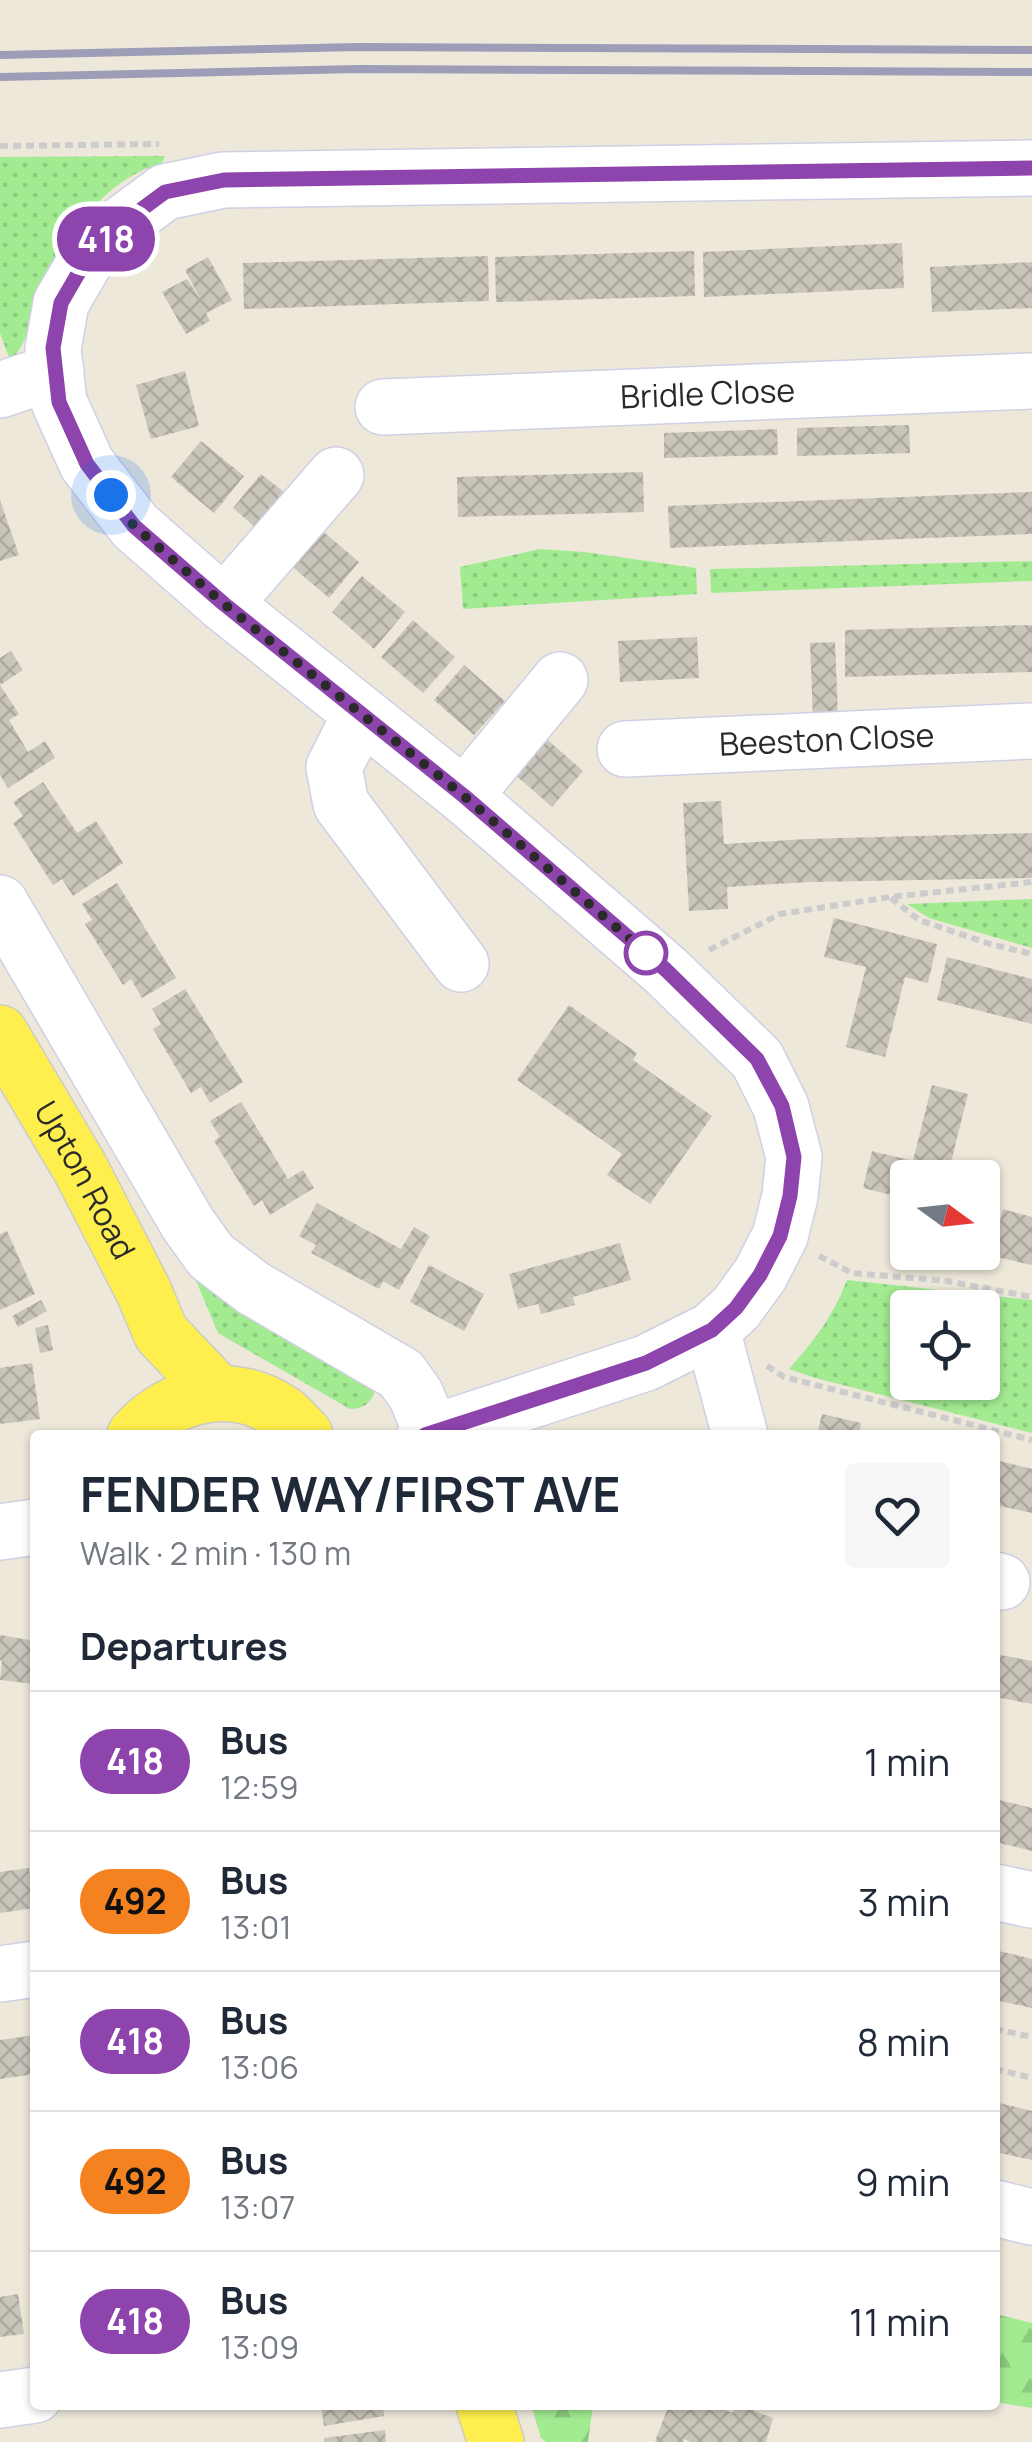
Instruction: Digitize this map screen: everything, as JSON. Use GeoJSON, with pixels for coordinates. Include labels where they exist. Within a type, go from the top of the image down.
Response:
{"type":"FeatureCollection","features":[{"type":"Feature","properties":{"kind":"main road","name":"Upton Road"},"geometry":{"type":"LineString","coordinates":[[0,1033],[80,1168],[161,1333],[218,1393]]}},
{"type":"Feature","properties":{"kind":"main road","name":"Upton Road"},"geometry":{"type":"LineString","coordinates":[[147,1424],[161,1333]]}},
{"type":"Feature","properties":{"kind":"main road"},"geometry":{"type":"LineString","coordinates":[[147,1424],[186,1398],[218,1393],[252,1398],[284,1413],[300,1430]]}},
{"type":"Feature","properties":{"kind":"main road"},"geometry":{"type":"LineString","coordinates":[[486,2410],[496,2442]]}},
{"type":"Feature","properties":{"kind":"street"},"geometry":{"type":"LineString","coordinates":[[441,1430],[646,1363],[712,1330],[736,1308],[760,1275],[780,1236],[790,1196],[794,1157],[782,1106],[757,1059],[666,970],[464,796],[224,604],[134,526],[87,464],[59,402],[53,348],[61,303],[86,260],[119,226],[165,192],[224,180],[1032,168]]}},
{"type":"Feature","properties":{"kind":"street"},"geometry":{"type":"LineString","coordinates":[[0,390],[56,371]]}},
{"type":"Feature","properties":{"kind":"street","name":"Bridle Close"},"geometry":{"type":"LineString","coordinates":[[384,407],[1032,381]]}},
{"type":"Feature","properties":{"kind":"street"},"geometry":{"type":"LineString","coordinates":[[224,604],[336,476]]}},
{"type":"Feature","properties":{"kind":"street"},"geometry":{"type":"LineString","coordinates":[[464,796],[560,680]]}},
{"type":"Feature","properties":{"kind":"street"},"geometry":{"type":"LineString","coordinates":[[360,714],[334,767],[341,804],[460,964]]}},
{"type":"Feature","properties":{"kind":"street","name":"Beeston Close"},"geometry":{"type":"LineString","coordinates":[[625,749],[1032,731]]}},
{"type":"Feature","properties":{"kind":"street"},"geometry":{"type":"LineString","coordinates":[[0,903],[188,1224],[211,1256],[253,1288],[401,1374],[416,1395],[428,1430]]}},
{"type":"Feature","properties":{"kind":"street"},"geometry":{"type":"LineString","coordinates":[[712,1330],[739,1430]]}},
{"type":"Feature","properties":{"kind":"street"},"geometry":{"type":"LineString","coordinates":[[0,1532],[30,1527]]}},
{"type":"Feature","properties":{"kind":"street"},"geometry":{"type":"LineString","coordinates":[[1000,1893],[1032,1900]]}},
{"type":"Feature","properties":{"kind":"street"},"geometry":{"type":"LineString","coordinates":[[0,1974],[30,1970]]}},
{"type":"Feature","properties":{"kind":"street"},"geometry":{"type":"LineString","coordinates":[[1000,2209],[1032,2217]]}},
{"type":"Feature","properties":{"kind":"street"},"geometry":{"type":"LineString","coordinates":[[0,2400],[30,2396]]}},
{"type":"Feature","properties":{"kind":"path"},"geometry":{"type":"LineString","coordinates":[[666,970],[780,914],[890,896],[1032,882]]}},
{"type":"Feature","properties":{"kind":"path"},"geometry":{"type":"LineString","coordinates":[[890,896],[919,920],[1032,954]]}},
{"type":"Feature","properties":{"kind":"path"},"geometry":{"type":"LineString","coordinates":[[780,1236],[852,1273],[947,1281],[1032,1297]]}},
{"type":"Feature","properties":{"kind":"path"},"geometry":{"type":"LineString","coordinates":[[712,1330],[784,1376],[993,1430]]}},
{"type":"Feature","properties":{"kind":"path"},"geometry":{"type":"LineString","coordinates":[[1000,1432],[1032,1440]]}},
{"type":"Feature","properties":{"kind":"path"},"geometry":{"type":"LineString","coordinates":[[1000,2030],[1032,2037]]}},
{"type":"Feature","properties":{"kind":"path"},"geometry":{"type":"LineString","coordinates":[[1000,2070],[1032,2078]]}},
{"type":"Feature","properties":{"kind":"green space"},"geometry":{"type":"Polygon","coordinates":[[[165,156],[161,165],[123,181],[77,225],[43,279],[25,339],[10,360],[0,333],[0,157],[165,156]]]}},
{"type":"Feature","properties":{"kind":"green space"},"geometry":{"type":"Polygon","coordinates":[[[540,549],[696,568],[697,594],[463,609],[460,567],[540,549]]]}},
{"type":"Feature","properties":{"kind":"green space"},"geometry":{"type":"Polygon","coordinates":[[[1032,561],[1032,581],[711,593],[710,569],[1032,561]]]}},
{"type":"Feature","properties":{"kind":"green space"},"geometry":{"type":"Polygon","coordinates":[[[1032,899],[1032,948],[929,918],[907,904],[1032,899]]]}},
{"type":"Feature","properties":{"kind":"green space"},"geometry":{"type":"Polygon","coordinates":[[[168,1214],[375,1388],[370,1401],[350,1409],[218,1333],[168,1214]]]}},
{"type":"Feature","properties":{"kind":"green space"},"geometry":{"type":"Polygon","coordinates":[[[847,1280],[940,1290],[890,1290],[890,1397],[789,1369],[835,1306],[847,1280]]]}},
{"type":"Feature","properties":{"kind":"green space"},"geometry":{"type":"Polygon","coordinates":[[[1000,1297],[1032,1300],[1032,1433],[902,1400],[1000,1400],[1000,1297]]]}},
{"type":"Feature","properties":{"kind":"green space"},"geometry":{"type":"Polygon","coordinates":[[[1000,2315],[1032,2323],[1032,2408],[1000,2403],[1000,2315]]]}},
{"type":"Feature","properties":{"kind":"green space"},"geometry":{"type":"Polygon","coordinates":[[[533,2410],[592,2410],[588,2442],[546,2442],[541,2438],[533,2410]]]}},
{"type":"Feature","properties":{"kind":"building"},"geometry":{"type":"Polygon","coordinates":[[[902,243],[904,288],[704,297],[703,252],[902,243]]]}},
{"type":"Feature","properties":{"kind":"building"},"geometry":{"type":"Polygon","coordinates":[[[694,251],[695,296],[496,302],[495,257],[694,251]]]}},
{"type":"Feature","properties":{"kind":"building"},"geometry":{"type":"Polygon","coordinates":[[[488,256],[489,301],[244,309],[243,263],[488,256]]]}},
{"type":"Feature","properties":{"kind":"building"},"geometry":{"type":"Polygon","coordinates":[[[208,257],[232,300],[206,313],[210,321],[186,334],[162,292],[187,279],[201,300],[185,270],[208,257]]]}},
{"type":"Feature","properties":{"kind":"building"},"geometry":{"type":"Polygon","coordinates":[[[1032,262],[1032,308],[932,312],[930,267],[1032,262]]]}},
{"type":"Feature","properties":{"kind":"building"},"geometry":{"type":"Polygon","coordinates":[[[185,371],[199,426],[151,439],[136,385],[185,371]]]}},
{"type":"Feature","properties":{"kind":"building"},"geometry":{"type":"Polygon","coordinates":[[[909,425],[910,453],[797,456],[797,428],[909,425]]]}},
{"type":"Feature","properties":{"kind":"building"},"geometry":{"type":"Polygon","coordinates":[[[777,429],[778,455],[664,458],[664,433],[777,429]]]}},
{"type":"Feature","properties":{"kind":"building"},"geometry":{"type":"Polygon","coordinates":[[[201,441],[244,476],[214,513],[171,477],[201,441]]]}},
{"type":"Feature","properties":{"kind":"building"},"geometry":{"type":"Polygon","coordinates":[[[643,472],[644,512],[458,517],[457,477],[643,472]]]}},
{"type":"Feature","properties":{"kind":"building"},"geometry":{"type":"Polygon","coordinates":[[[261,474],[284,492],[255,527],[233,508],[261,474]]]}},
{"type":"Feature","properties":{"kind":"building"},"geometry":{"type":"Polygon","coordinates":[[[1032,492],[1032,534],[670,548],[668,506],[1032,492]]]}},
{"type":"Feature","properties":{"kind":"building"},"geometry":{"type":"Polygon","coordinates":[[[0,500],[19,555],[0,561],[0,500]]]}},
{"type":"Feature","properties":{"kind":"building"},"geometry":{"type":"Polygon","coordinates":[[[318,527],[359,562],[329,598],[288,563],[318,527]]]}},
{"type":"Feature","properties":{"kind":"building"},"geometry":{"type":"Polygon","coordinates":[[[362,576],[405,612],[374,649],[332,612],[362,576]]]}},
{"type":"Feature","properties":{"kind":"building"},"geometry":{"type":"Polygon","coordinates":[[[413,620],[455,657],[423,693],[381,657],[413,620]]]}},
{"type":"Feature","properties":{"kind":"building"},"geometry":{"type":"Polygon","coordinates":[[[1032,625],[1032,672],[845,677],[845,630],[1032,625]]]}},
{"type":"Feature","properties":{"kind":"building"},"geometry":{"type":"Polygon","coordinates":[[[697,637],[699,678],[620,682],[618,641],[697,637]]]}},
{"type":"Feature","properties":{"kind":"building"},"geometry":{"type":"Polygon","coordinates":[[[835,642],[838,718],[813,719],[810,643],[835,642]]]}},
{"type":"Feature","properties":{"kind":"building"},"geometry":{"type":"Polygon","coordinates":[[[11,651],[23,670],[0,685],[0,658],[11,651]]]}},
{"type":"Feature","properties":{"kind":"building"},"geometry":{"type":"Polygon","coordinates":[[[464,665],[505,701],[474,735],[434,700],[464,665]]]}},
{"type":"Feature","properties":{"kind":"building"},"geometry":{"type":"Polygon","coordinates":[[[0,685],[19,714],[9,720],[28,752],[45,741],[55,758],[8,788],[0,775],[0,685]]]}},
{"type":"Feature","properties":{"kind":"building"},"geometry":{"type":"Polygon","coordinates":[[[542,735],[583,771],[552,807],[511,771],[542,735]]]}},
{"type":"Feature","properties":{"kind":"building"},"geometry":{"type":"Polygon","coordinates":[[[43,782],[77,833],[96,821],[123,863],[73,896],[62,879],[53,885],[13,823],[23,816],[13,802],[43,782]]]}},
{"type":"Feature","properties":{"kind":"building"},"geometry":{"type":"Polygon","coordinates":[[[721,801],[724,844],[1032,833],[1032,878],[727,887],[728,909],[689,911],[683,803],[721,801]]]}},
{"type":"Feature","properties":{"kind":"building"},"geometry":{"type":"Polygon","coordinates":[[[117,883],[176,978],[142,998],[131,979],[123,985],[85,924],[92,920],[82,904],[117,883]]]}},
{"type":"Feature","properties":{"kind":"building"},"geometry":{"type":"Polygon","coordinates":[[[834,918],[937,944],[928,983],[905,977],[885,1057],[846,1047],[866,967],[824,957],[834,918]]]}},
{"type":"Feature","properties":{"kind":"building"},"geometry":{"type":"Polygon","coordinates":[[[947,957],[1032,979],[1032,1024],[937,1000],[947,957]]]}},
{"type":"Feature","properties":{"kind":"building"},"geometry":{"type":"Polygon","coordinates":[[[185,989],[243,1082],[210,1103],[201,1087],[191,1093],[153,1029],[161,1024],[152,1009],[185,989]]]}},
{"type":"Feature","properties":{"kind":"building"},"geometry":{"type":"Polygon","coordinates":[[[569,1005],[637,1053],[633,1060],[712,1116],[650,1204],[607,1175],[622,1154],[517,1080],[569,1005]]]}},
{"type":"Feature","properties":{"kind":"building"},"geometry":{"type":"Polygon","coordinates":[[[932,1085],[968,1094],[952,1160],[913,1160],[932,1085]]]}},
{"type":"Feature","properties":{"kind":"building"},"geometry":{"type":"Polygon","coordinates":[[[241,1102],[288,1179],[303,1170],[314,1188],[270,1215],[262,1200],[254,1206],[214,1141],[220,1137],[210,1121],[241,1102]]]}},
{"type":"Feature","properties":{"kind":"building"},"geometry":{"type":"Polygon","coordinates":[[[872,1151],[909,1160],[890,1160],[890,1195],[863,1188],[872,1151]]]}},
{"type":"Feature","properties":{"kind":"building"},"geometry":{"type":"Polygon","coordinates":[[[317,1203],[401,1249],[414,1227],[430,1236],[399,1290],[383,1281],[379,1289],[311,1253],[316,1245],[299,1236],[317,1203]]]}},
{"type":"Feature","properties":{"kind":"building"},"geometry":{"type":"Polygon","coordinates":[[[1003,1209],[1032,1217],[1032,1265],[1000,1258],[1003,1209]]]}},
{"type":"Feature","properties":{"kind":"building"},"geometry":{"type":"Polygon","coordinates":[[[7,1231],[35,1294],[0,1310],[0,1234],[7,1231]]]}},
{"type":"Feature","properties":{"kind":"building"},"geometry":{"type":"Polygon","coordinates":[[[620,1243],[631,1280],[573,1297],[575,1305],[541,1314],[538,1304],[518,1309],[509,1274],[620,1243]]]}},
{"type":"Feature","properties":{"kind":"building"},"geometry":{"type":"Polygon","coordinates":[[[429,1265],[484,1294],[464,1331],[410,1302],[429,1265]]]}},
{"type":"Feature","properties":{"kind":"building"},"geometry":{"type":"Polygon","coordinates":[[[41,1300],[47,1311],[18,1327],[12,1316],[41,1300]]]}},
{"type":"Feature","properties":{"kind":"building"},"geometry":{"type":"Polygon","coordinates":[[[48,1325],[53,1350],[40,1353],[35,1328],[48,1325]]]}},
{"type":"Feature","properties":{"kind":"building"},"geometry":{"type":"Polygon","coordinates":[[[32,1363],[40,1419],[0,1424],[0,1368],[32,1363]]]}},
{"type":"Feature","properties":{"kind":"building"},"geometry":{"type":"Polygon","coordinates":[[[822,1414],[861,1423],[860,1430],[818,1430],[822,1414]]]}},
{"type":"Feature","properties":{"kind":"building"},"geometry":{"type":"Polygon","coordinates":[[[1000,1461],[1032,1469],[1032,1513],[1000,1506],[1000,1461]]]}},
{"type":"Feature","properties":{"kind":"building"},"geometry":{"type":"Polygon","coordinates":[[[0,1635],[30,1640],[30,1683],[0,1680],[0,1635]]]}},
{"type":"Feature","properties":{"kind":"building"},"geometry":{"type":"Polygon","coordinates":[[[1000,1655],[1032,1661],[1032,1704],[1000,1698],[1000,1655]]]}},
{"type":"Feature","properties":{"kind":"building"},"geometry":{"type":"Polygon","coordinates":[[[1000,1800],[1032,1808],[1032,1851],[1000,1843],[1000,1800]]]}},
{"type":"Feature","properties":{"kind":"building"},"geometry":{"type":"Polygon","coordinates":[[[29,1868],[30,1909],[0,1913],[0,1872],[29,1868]]]}},
{"type":"Feature","properties":{"kind":"building"},"geometry":{"type":"Polygon","coordinates":[[[1000,1951],[1032,1959],[1032,2008],[1000,2001],[1000,1951]]]}},
{"type":"Feature","properties":{"kind":"building"},"geometry":{"type":"Polygon","coordinates":[[[30,2036],[30,2075],[0,2079],[0,2040],[30,2036]]]}},
{"type":"Feature","properties":{"kind":"building"},"geometry":{"type":"Polygon","coordinates":[[[1000,2103],[1032,2111],[1032,2160],[1000,2153],[1000,2103]]]}},
{"type":"Feature","properties":{"kind":"building"},"geometry":{"type":"Polygon","coordinates":[[[18,2294],[24,2334],[0,2337],[0,2297],[18,2294]]]}},
{"type":"Feature","properties":{"kind":"building"},"geometry":{"type":"Polygon","coordinates":[[[322,2410],[383,2410],[384,2416],[324,2426],[322,2410]]]}},
{"type":"Feature","properties":{"kind":"building"},"geometry":{"type":"Polygon","coordinates":[[[667,2410],[752,2410],[773,2418],[766,2442],[655,2441],[667,2410]]]}},
{"type":"Feature","properties":{"kind":"building"},"geometry":{"type":"Polygon","coordinates":[[[385,2430],[386,2442],[324,2442],[324,2438],[385,2430]]]}},
{"type":"Feature","properties":{"kind":"railway"},"geometry":{"type":"LineString","coordinates":[[0,55],[359,47],[1032,50]]}},
{"type":"Feature","properties":{"kind":"railway"},"geometry":{"type":"LineString","coordinates":[[0,77],[359,69],[1032,72]]}},
{"type":"Feature","properties":{"kind":"bus line","name":"418"},"geometry":{"type":"LineString","coordinates":[[441,1430],[646,1363],[712,1330],[736,1308],[760,1275],[780,1236],[790,1196],[794,1157],[782,1106],[757,1059],[666,970],[464,796],[224,604],[134,526],[87,464],[59,402],[53,348],[61,303],[86,260],[119,226],[165,192],[224,180],[1032,168]]}},
{"type":"Feature","properties":{"kind":"route"},"geometry":{"type":"LineString","coordinates":[[111,495],[134,526],[224,604],[464,796],[646,953]]}}]}
